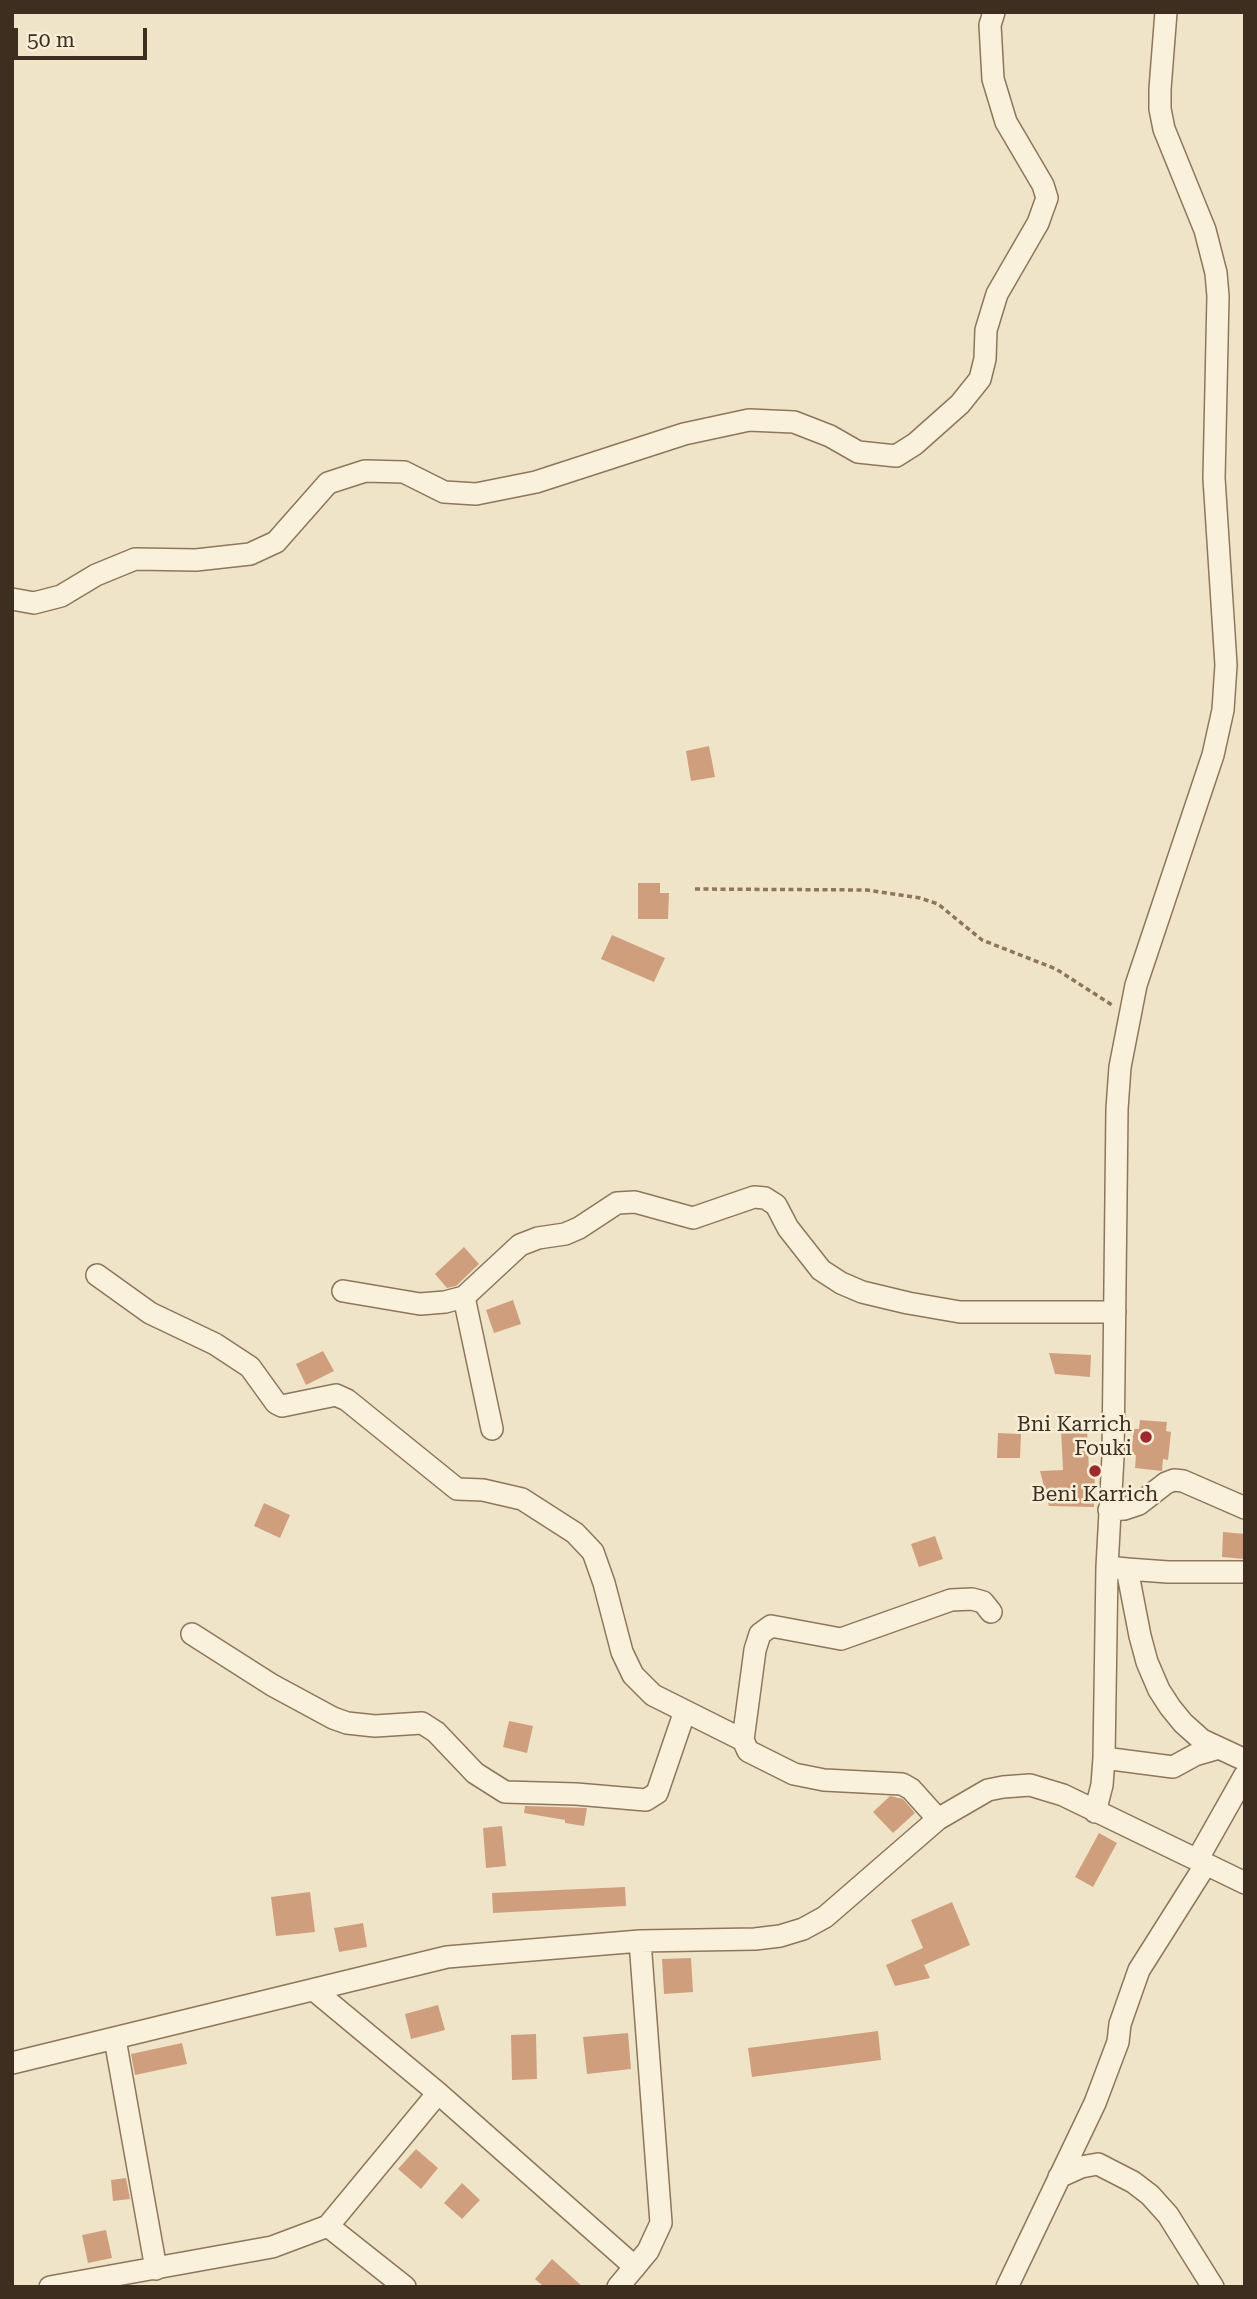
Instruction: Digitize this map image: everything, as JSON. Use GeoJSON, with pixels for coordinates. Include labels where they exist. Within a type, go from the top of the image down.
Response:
{"type":"FeatureCollection","features":[{"type":"Feature","properties":{"kind":"street"},"geometry":{"type":"LineString","coordinates":[[12,599],[34,603],[61,596],[96,575],[135,559],[196,560],[250,554],[276,542],[328,483],[365,471],[404,472],[444,492],[476,494],[536,482],[684,434],[749,420],[794,422],[830,436],[858,452],[896,456],[915,444],[960,404],[981,379],[986,330],[997,294],[1038,223],[1047,198],[1044,185],[1006,122],[993,79],[990,25],[994,12]]}},
{"type":"Feature","properties":{"kind":"street"},"geometry":{"type":"LineString","coordinates":[[1166,12],[1160,89],[1162,119],[1212,251],[1217,285],[1214,478],[1226,665],[1223,710],[1213,755],[1149,944],[1129,1015],[1120,1067],[1117,1109],[1113,1457],[1109,1510],[1117,1568],[1159,1690],[1183,1723],[1202,1740],[1245,1760]]}},
{"type":"Feature","properties":{"kind":"street"},"geometry":{"type":"LineString","coordinates":[[343,1292],[420,1304],[464,1297],[520,1244],[565,1234],[617,1203],[635,1202],[693,1218],[754,1197],[765,1198],[776,1205],[788,1228],[821,1270],[862,1292],[960,1312],[1115,1312]]}},
{"type":"Feature","properties":{"kind":"street"},"geometry":{"type":"LineString","coordinates":[[97,1275],[150,1313],[215,1344],[250,1367],[276,1403],[282,1406],[336,1395],[347,1400],[457,1489],[483,1490],[522,1499],[575,1533],[593,1552],[622,1652],[633,1675],[653,1695],[743,1740]]}},
{"type":"Feature","properties":{"kind":"street"},"geometry":{"type":"LineString","coordinates":[[464,1297],[492,1429]]}},
{"type":"Feature","properties":{"kind":"street"},"geometry":{"type":"LineString","coordinates":[[1109,1510],[1139,1504],[1174,1480],[1183,1480],[1245,1508]]}},
{"type":"Feature","properties":{"kind":"street"},"geometry":{"type":"LineString","coordinates":[[1117,1568],[1168,1572],[1245,1572]]}},
{"type":"Feature","properties":{"kind":"street"},"geometry":{"type":"LineString","coordinates":[[1095,1812],[1102,1785],[1117,1568]]}},
{"type":"Feature","properties":{"kind":"street"},"geometry":{"type":"LineString","coordinates":[[939,1819],[911,1789],[902,1784],[824,1780],[794,1774],[748,1751],[743,1740],[754,1650],[760,1634],[771,1626],[841,1639],[951,1600],[972,1599],[983,1602],[990,1612]]}},
{"type":"Feature","properties":{"kind":"street"},"geometry":{"type":"LineString","coordinates":[[192,1634],[272,1685],[333,1718],[347,1723],[375,1726],[422,1723],[436,1732],[475,1773],[505,1792],[646,1800],[652,1798],[657,1793],[685,1711]]}},
{"type":"Feature","properties":{"kind":"street"},"geometry":{"type":"LineString","coordinates":[[1104,1758],[1173,1768],[1195,1755],[1219,1748]]}},
{"type":"Feature","properties":{"kind":"street"},"geometry":{"type":"LineString","coordinates":[[1007,2287],[1099,2091],[1118,2042],[1120,2024],[1139,1970],[1202,1862],[1245,1775]]}},
{"type":"Feature","properties":{"kind":"street"},"geometry":{"type":"LineString","coordinates":[[12,2063],[447,1957],[640,1941],[755,1939],[780,1936],[803,1929],[825,1917],[939,1819],[988,1790],[1016,1785],[1047,1789],[1245,1882]]}},
{"type":"Feature","properties":{"kind":"street"},"geometry":{"type":"LineString","coordinates":[[618,2287],[652,2245],[662,2223],[640,1941]]}},
{"type":"Feature","properties":{"kind":"street"},"geometry":{"type":"LineString","coordinates":[[314,1990],[438,2093],[635,2267]]}},
{"type":"Feature","properties":{"kind":"street"},"geometry":{"type":"LineString","coordinates":[[115,2039],[156,2269]]}},
{"type":"Feature","properties":{"kind":"street"},"geometry":{"type":"LineString","coordinates":[[50,2287],[272,2247],[328,2226],[438,2093]]}},
{"type":"Feature","properties":{"kind":"street"},"geometry":{"type":"LineString","coordinates":[[1059,2177],[1081,2167],[1098,2164],[1133,2182],[1168,2214],[1213,2287]]}},
{"type":"Feature","properties":{"kind":"street"},"geometry":{"type":"LineString","coordinates":[[328,2226],[405,2287]]}},
{"type":"Feature","properties":{"kind":"path"},"geometry":{"type":"LineString","coordinates":[[695,889],[867,890],[920,898],[938,904],[982,940],[1055,969],[1129,1015]]}},
{"type":"Feature","properties":{"kind":"building"},"geometry":{"type":"Polygon","coordinates":[[[709,746],[715,777],[691,781],[686,751],[709,746]]]}},
{"type":"Feature","properties":{"kind":"building"},"geometry":{"type":"Polygon","coordinates":[[[638,883],[660,883],[660,893],[669,893],[668,919],[638,919],[638,883]]]}},
{"type":"Feature","properties":{"kind":"building"},"geometry":{"type":"Polygon","coordinates":[[[612,935],[665,958],[654,982],[601,959],[612,935]]]}},
{"type":"Feature","properties":{"kind":"building"},"geometry":{"type":"Polygon","coordinates":[[[464,1247],[479,1264],[456,1286],[447,1288],[435,1274],[464,1247]]]}},
{"type":"Feature","properties":{"kind":"building"},"geometry":{"type":"Polygon","coordinates":[[[513,1300],[521,1324],[494,1333],[486,1310],[513,1300]]]}},
{"type":"Feature","properties":{"kind":"building"},"geometry":{"type":"Polygon","coordinates":[[[323,1351],[334,1371],[306,1385],[296,1364],[323,1351]]]}},
{"type":"Feature","properties":{"kind":"building"},"geometry":{"type":"Polygon","coordinates":[[[1049,1353],[1091,1355],[1090,1377],[1055,1374],[1049,1353]]]}},
{"type":"Feature","properties":{"kind":"building"},"geometry":{"type":"Polygon","coordinates":[[[1140,1420],[1167,1422],[1166,1431],[1171,1432],[1168,1460],[1163,1459],[1162,1471],[1135,1468],[1136,1455],[1131,1454],[1134,1429],[1139,1429],[1140,1420]]]}},
{"type":"Feature","properties":{"kind":"building"},"geometry":{"type":"Polygon","coordinates":[[[1087,1429],[1089,1470],[1095,1471],[1094,1507],[1049,1506],[1040,1471],[1063,1470],[1061,1430],[1087,1429]]]}},
{"type":"Feature","properties":{"kind":"building"},"geometry":{"type":"Polygon","coordinates":[[[998,1433],[1021,1434],[1020,1458],[997,1458],[998,1433]]]}},
{"type":"Feature","properties":{"kind":"building"},"geometry":{"type":"Polygon","coordinates":[[[264,1503],[290,1515],[280,1538],[254,1526],[264,1503]]]}},
{"type":"Feature","properties":{"kind":"building"},"geometry":{"type":"Polygon","coordinates":[[[1223,1532],[1245,1534],[1245,1559],[1222,1557],[1223,1532]]]}},
{"type":"Feature","properties":{"kind":"building"},"geometry":{"type":"Polygon","coordinates":[[[935,1536],[943,1559],[919,1567],[911,1544],[935,1536]]]}},
{"type":"Feature","properties":{"kind":"building"},"geometry":{"type":"Polygon","coordinates":[[[509,1721],[533,1726],[527,1753],[503,1747],[509,1721]]]}},
{"type":"Feature","properties":{"kind":"building"},"geometry":{"type":"Polygon","coordinates":[[[890,1796],[903,1799],[915,1813],[893,1833],[873,1812],[890,1796]]]}},
{"type":"Feature","properties":{"kind":"building"},"geometry":{"type":"Polygon","coordinates":[[[525,1806],[587,1808],[584,1826],[524,1813],[525,1806]]]}},
{"type":"Feature","properties":{"kind":"building"},"geometry":{"type":"Polygon","coordinates":[[[502,1826],[506,1866],[486,1868],[483,1828],[502,1826]]]}},
{"type":"Feature","properties":{"kind":"building"},"geometry":{"type":"Polygon","coordinates":[[[1099,1833],[1117,1843],[1093,1887],[1075,1877],[1099,1833]]]}},
{"type":"Feature","properties":{"kind":"building"},"geometry":{"type":"Polygon","coordinates":[[[625,1887],[626,1906],[493,1913],[492,1893],[625,1887]]]}},
{"type":"Feature","properties":{"kind":"building"},"geometry":{"type":"Polygon","coordinates":[[[310,1892],[315,1932],[276,1936],[271,1897],[310,1892]]]}},
{"type":"Feature","properties":{"kind":"building"},"geometry":{"type":"Polygon","coordinates":[[[952,1902],[970,1945],[924,1965],[930,1978],[895,1986],[886,1965],[923,1948],[911,1920],[952,1902]]]}},
{"type":"Feature","properties":{"kind":"building"},"geometry":{"type":"Polygon","coordinates":[[[363,1923],[367,1947],[339,1952],[334,1928],[363,1923]]]}},
{"type":"Feature","properties":{"kind":"building"},"geometry":{"type":"Polygon","coordinates":[[[691,1958],[693,1992],[664,1994],[662,1959],[691,1958]]]}},
{"type":"Feature","properties":{"kind":"building"},"geometry":{"type":"Polygon","coordinates":[[[438,2005],[445,2030],[411,2039],[405,2014],[438,2005]]]}},
{"type":"Feature","properties":{"kind":"building"},"geometry":{"type":"Polygon","coordinates":[[[878,2031],[881,2060],[752,2077],[748,2048],[878,2031]]]}},
{"type":"Feature","properties":{"kind":"building"},"geometry":{"type":"Polygon","coordinates":[[[628,2033],[631,2069],[587,2074],[583,2037],[628,2033]]]}},
{"type":"Feature","properties":{"kind":"building"},"geometry":{"type":"Polygon","coordinates":[[[536,2034],[537,2079],[512,2080],[511,2035],[536,2034]]]}},
{"type":"Feature","properties":{"kind":"building"},"geometry":{"type":"Polygon","coordinates":[[[182,2043],[187,2064],[135,2075],[131,2054],[182,2043]]]}},
{"type":"Feature","properties":{"kind":"building"},"geometry":{"type":"Polygon","coordinates":[[[416,2149],[438,2168],[421,2189],[398,2169],[416,2149]]]}},
{"type":"Feature","properties":{"kind":"building"},"geometry":{"type":"Polygon","coordinates":[[[126,2178],[130,2199],[113,2201],[111,2180],[126,2178]]]}},
{"type":"Feature","properties":{"kind":"building"},"geometry":{"type":"Polygon","coordinates":[[[462,2183],[480,2200],[462,2219],[444,2203],[462,2183]]]}},
{"type":"Feature","properties":{"kind":"building"},"geometry":{"type":"Polygon","coordinates":[[[106,2230],[112,2258],[88,2263],[82,2235],[106,2230]]]}},
{"type":"Feature","properties":{"kind":"building"},"geometry":{"type":"Polygon","coordinates":[[[552,2259],[583,2287],[544,2287],[535,2279],[552,2259]]]}},
{"type":"Feature","properties":{"kind":"place","name":"Bni Karrich Fouki"},"geometry":{"type":"Point","coordinates":[1146,1437]}},
{"type":"Feature","properties":{"kind":"place","name":"Beni Karrich"},"geometry":{"type":"Point","coordinates":[1095,1471]}}]}
